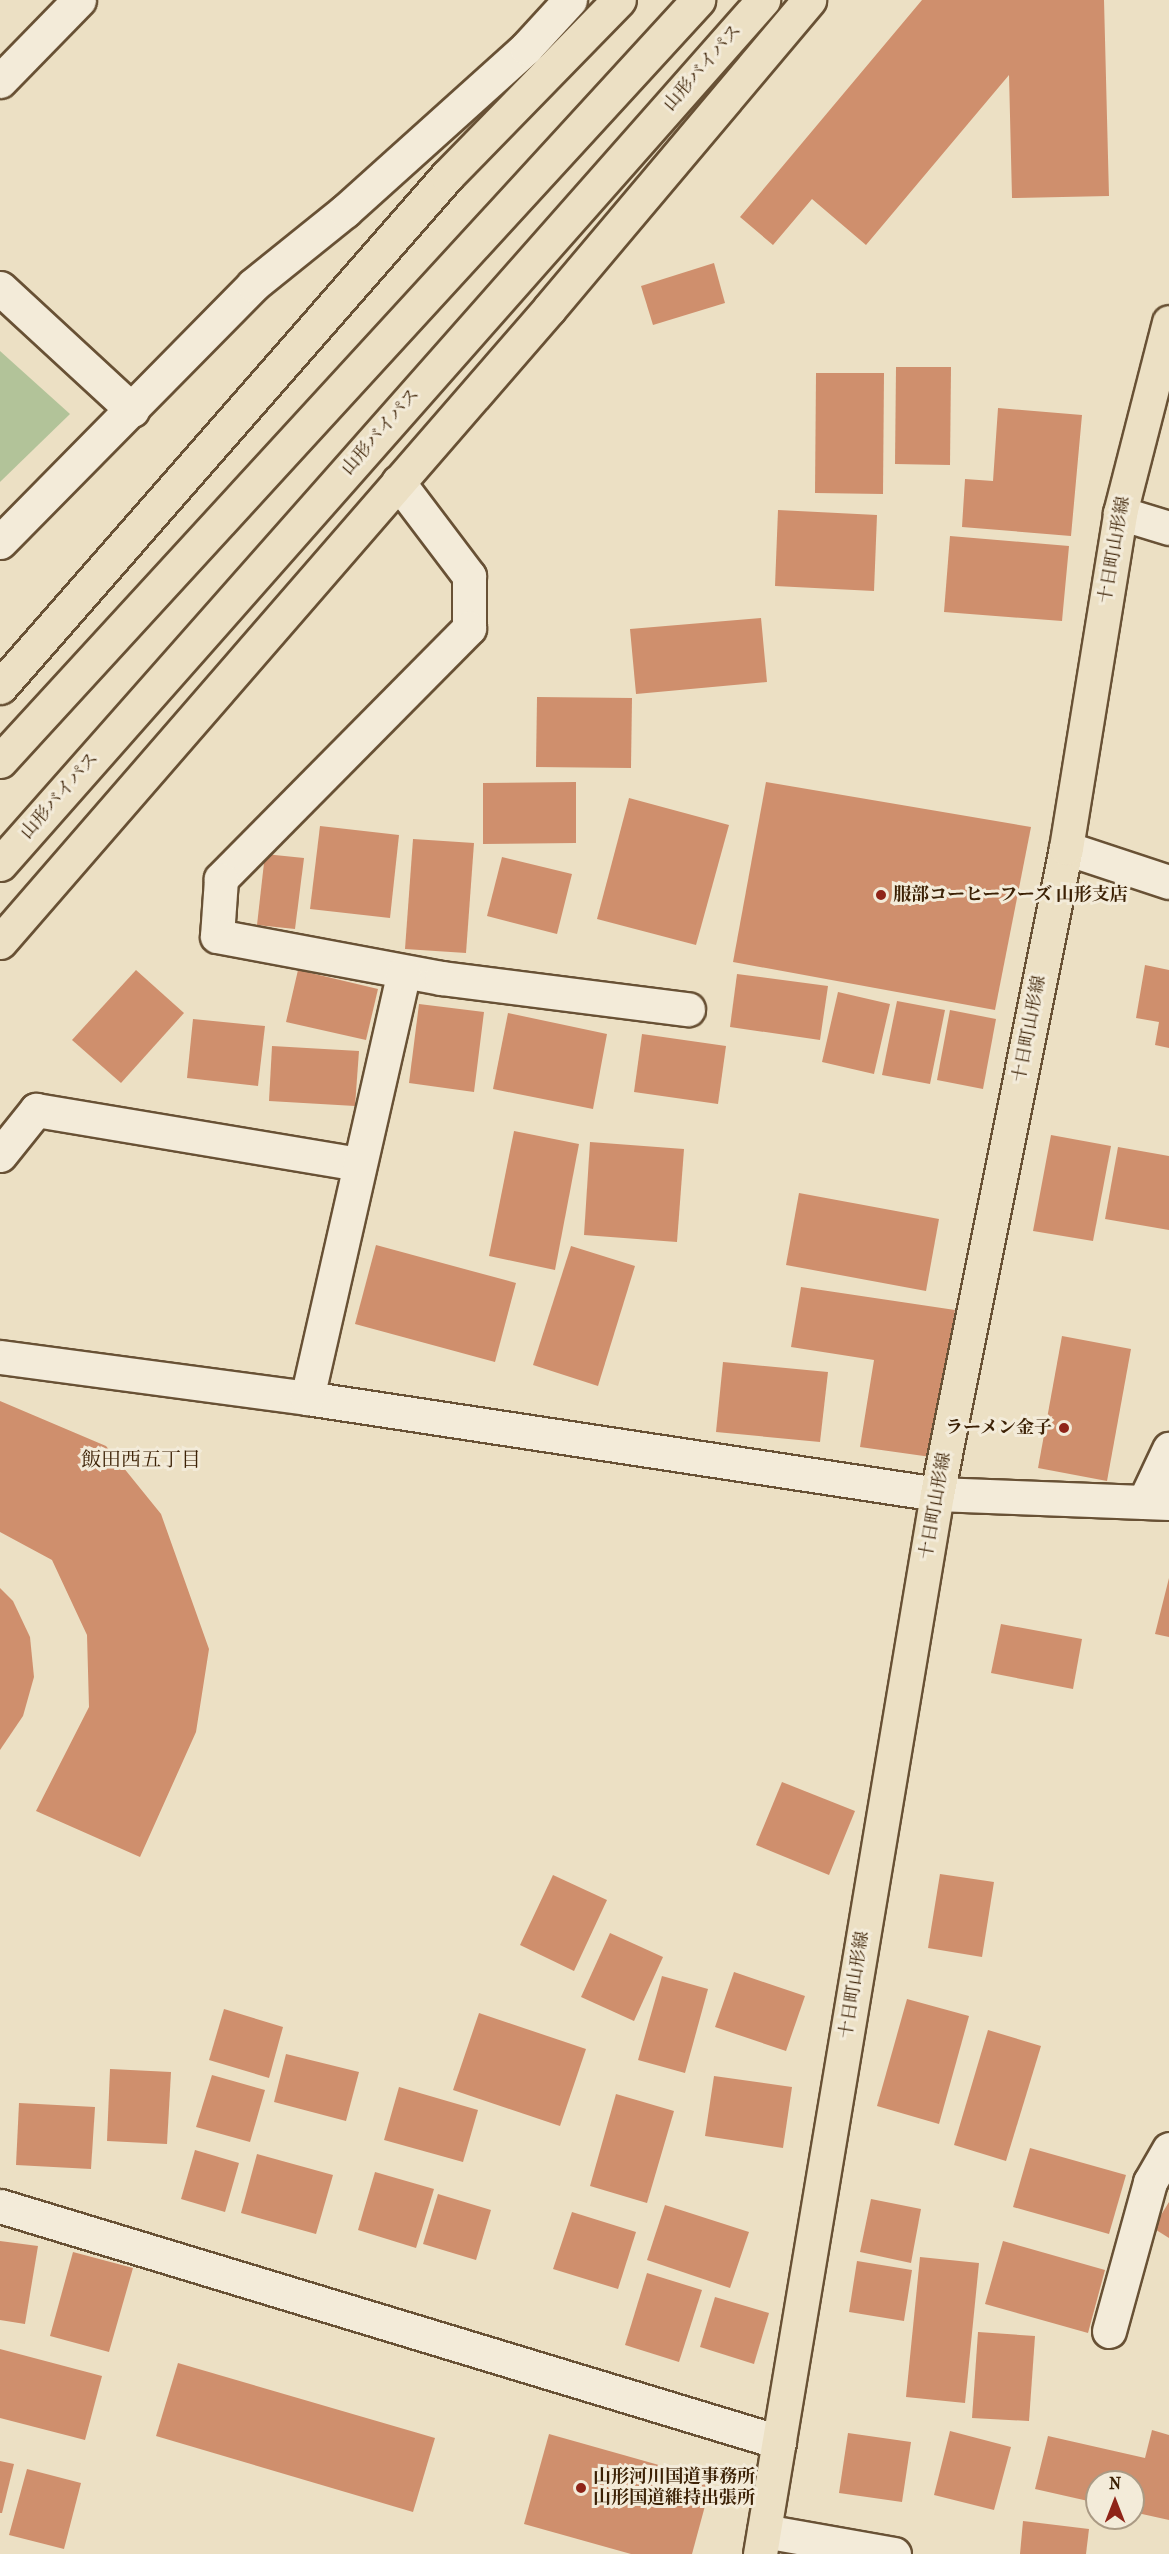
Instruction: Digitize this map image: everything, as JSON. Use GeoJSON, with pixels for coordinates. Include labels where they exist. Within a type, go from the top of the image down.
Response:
{"type":"FeatureCollection","features":[{"type":"Feature","properties":{"kind":"main road"},"geometry":{"type":"LineString","coordinates":[[0,687],[447,176],[619,0]]}},
{"type":"Feature","properties":{"kind":"main road"},"geometry":{"type":"LineString","coordinates":[[0,761],[698,0]]}},
{"type":"Feature","properties":{"kind":"main road","name":"山形バイパス"},"geometry":{"type":"LineString","coordinates":[[0,864],[763,0]]}},
{"type":"Feature","properties":{"kind":"main road"},"geometry":{"type":"LineString","coordinates":[[0,942],[556,300],[808,0]]}},
{"type":"Feature","properties":{"kind":"main road","name":"十日町山形線"},"geometry":{"type":"LineString","coordinates":[[762,2542],[937,1494],[1066,848],[1120,513],[1169,322]]}},
{"type":"Feature","properties":{"kind":"street"},"geometry":{"type":"LineString","coordinates":[[0,81],[79,0]]}},
{"type":"Feature","properties":{"kind":"street"},"geometry":{"type":"LineString","coordinates":[[0,542],[253,285],[345,211],[518,56],[570,0]]}},
{"type":"Feature","properties":{"kind":"street"},"geometry":{"type":"LineString","coordinates":[[0,288],[132,410]]}},
{"type":"Feature","properties":{"kind":"street"},"geometry":{"type":"LineString","coordinates":[[399,482],[468,576],[468,628],[221,879],[217,936],[404,972],[687,1009]]}},
{"type":"Feature","properties":{"kind":"street"},"geometry":{"type":"LineString","coordinates":[[1120,513],[1169,528]]}},
{"type":"Feature","properties":{"kind":"street"},"geometry":{"type":"LineString","coordinates":[[1066,848],[1169,882]]}},
{"type":"Feature","properties":{"kind":"street"},"geometry":{"type":"LineString","coordinates":[[306,1398],[404,972]]}},
{"type":"Feature","properties":{"kind":"street"},"geometry":{"type":"LineString","coordinates":[[0,1155],[36,1110],[359,1164]]}},
{"type":"Feature","properties":{"kind":"street"},"geometry":{"type":"LineString","coordinates":[[0,1357],[306,1398],[937,1494],[1157,1502],[1169,1449]]}},
{"type":"Feature","properties":{"kind":"street"},"geometry":{"type":"LineString","coordinates":[[1109,2331],[1150,2182],[1169,2149]]}},
{"type":"Feature","properties":{"kind":"street"},"geometry":{"type":"LineString","coordinates":[[0,2206],[779,2442]]}},
{"type":"Feature","properties":{"kind":"street"},"geometry":{"type":"LineString","coordinates":[[762,2542],[894,2554]]}},
{"type":"Feature","properties":{"kind":"green space"},"geometry":{"type":"Polygon","coordinates":[[[0,351],[70,414],[0,482],[0,351]]]}},
{"type":"Feature","properties":{"kind":"building"},"geometry":{"type":"Polygon","coordinates":[[[922,0],[1104,0],[1109,196],[1012,198],[1009,75],[866,245],[812,199],[773,245],[740,217],[922,0]]]}},
{"type":"Feature","properties":{"kind":"building"},"geometry":{"type":"Polygon","coordinates":[[[714,263],[725,303],[653,325],[641,286],[714,263]]]}},
{"type":"Feature","properties":{"kind":"building"},"geometry":{"type":"Polygon","coordinates":[[[896,367],[951,367],[950,465],[895,464],[896,367]]]}},
{"type":"Feature","properties":{"kind":"building"},"geometry":{"type":"Polygon","coordinates":[[[816,373],[884,373],[883,494],[815,493],[816,373]]]}},
{"type":"Feature","properties":{"kind":"building"},"geometry":{"type":"Polygon","coordinates":[[[998,408],[1082,415],[1071,536],[962,527],[965,479],[993,481],[998,408]]]}},
{"type":"Feature","properties":{"kind":"building"},"geometry":{"type":"Polygon","coordinates":[[[778,510],[877,515],[874,591],[775,586],[778,510]]]}},
{"type":"Feature","properties":{"kind":"building"},"geometry":{"type":"Polygon","coordinates":[[[950,536],[1069,546],[1062,621],[944,612],[950,536]]]}},
{"type":"Feature","properties":{"kind":"building"},"geometry":{"type":"Polygon","coordinates":[[[761,618],[767,682],[636,694],[630,629],[761,618]]]}},
{"type":"Feature","properties":{"kind":"building"},"geometry":{"type":"Polygon","coordinates":[[[537,697],[632,698],[631,768],[536,767],[537,697]]]}},
{"type":"Feature","properties":{"kind":"building"},"geometry":{"type":"Polygon","coordinates":[[[576,782],[576,843],[483,844],[483,783],[576,782]]]}},
{"type":"Feature","properties":{"kind":"building","name":"服部コーヒーフーズ 山形支店"},"geometry":{"type":"Polygon","coordinates":[[[766,782],[1031,827],[995,1010],[733,962],[766,782]]]}},
{"type":"Feature","properties":{"kind":"building"},"geometry":{"type":"Polygon","coordinates":[[[629,798],[729,825],[696,945],[597,919],[629,798]]]}},
{"type":"Feature","properties":{"kind":"building"},"geometry":{"type":"Polygon","coordinates":[[[320,826],[399,835],[390,918],[310,909],[320,826]]]}},
{"type":"Feature","properties":{"kind":"building"},"geometry":{"type":"Polygon","coordinates":[[[413,839],[474,843],[466,953],[405,949],[413,839]]]}},
{"type":"Feature","properties":{"kind":"building"},"geometry":{"type":"Polygon","coordinates":[[[265,854],[304,858],[295,929],[257,925],[265,854]]]}},
{"type":"Feature","properties":{"kind":"building"},"geometry":{"type":"Polygon","coordinates":[[[502,857],[572,874],[557,934],[487,916],[502,857]]]}},
{"type":"Feature","properties":{"kind":"building"},"geometry":{"type":"Polygon","coordinates":[[[1145,965],[1169,970],[1169,1048],[1155,1045],[1159,1022],[1136,1018],[1145,965]]]}},
{"type":"Feature","properties":{"kind":"building"},"geometry":{"type":"Polygon","coordinates":[[[136,970],[184,1013],[121,1083],[72,1040],[136,970]]]}},
{"type":"Feature","properties":{"kind":"building"},"geometry":{"type":"Polygon","coordinates":[[[298,970],[378,989],[366,1040],[286,1022],[298,970]]]}},
{"type":"Feature","properties":{"kind":"building"},"geometry":{"type":"Polygon","coordinates":[[[737,974],[828,986],[820,1040],[730,1027],[737,974]]]}},
{"type":"Feature","properties":{"kind":"building"},"geometry":{"type":"Polygon","coordinates":[[[838,992],[890,1004],[874,1074],[822,1062],[838,992]]]}},
{"type":"Feature","properties":{"kind":"building"},"geometry":{"type":"Polygon","coordinates":[[[897,1001],[945,1010],[930,1084],[882,1075],[897,1001]]]}},
{"type":"Feature","properties":{"kind":"building"},"geometry":{"type":"Polygon","coordinates":[[[419,1004],[484,1012],[474,1092],[409,1083],[419,1004]]]}},
{"type":"Feature","properties":{"kind":"building"},"geometry":{"type":"Polygon","coordinates":[[[950,1010],[996,1019],[983,1089],[937,1080],[950,1010]]]}},
{"type":"Feature","properties":{"kind":"building"},"geometry":{"type":"Polygon","coordinates":[[[508,1013],[607,1034],[593,1109],[493,1089],[508,1013]]]}},
{"type":"Feature","properties":{"kind":"building"},"geometry":{"type":"Polygon","coordinates":[[[193,1019],[265,1026],[258,1086],[187,1078],[193,1019]]]}},
{"type":"Feature","properties":{"kind":"building"},"geometry":{"type":"Polygon","coordinates":[[[642,1034],[726,1046],[718,1104],[634,1092],[642,1034]]]}},
{"type":"Feature","properties":{"kind":"building"},"geometry":{"type":"Polygon","coordinates":[[[272,1046],[359,1051],[355,1106],[269,1101],[272,1046]]]}},
{"type":"Feature","properties":{"kind":"building"},"geometry":{"type":"Polygon","coordinates":[[[514,1131],[579,1144],[555,1270],[489,1256],[514,1131]]]}},
{"type":"Feature","properties":{"kind":"building"},"geometry":{"type":"Polygon","coordinates":[[[1051,1135],[1111,1146],[1093,1241],[1033,1231],[1051,1135]]]}},
{"type":"Feature","properties":{"kind":"building"},"geometry":{"type":"Polygon","coordinates":[[[590,1142],[684,1149],[677,1242],[584,1235],[590,1142]]]}},
{"type":"Feature","properties":{"kind":"building"},"geometry":{"type":"Polygon","coordinates":[[[1118,1147],[1169,1156],[1169,1230],[1105,1219],[1118,1147]]]}},
{"type":"Feature","properties":{"kind":"building"},"geometry":{"type":"Polygon","coordinates":[[[799,1193],[939,1219],[926,1291],[786,1265],[799,1193]]]}},
{"type":"Feature","properties":{"kind":"building"},"geometry":{"type":"Polygon","coordinates":[[[376,1245],[516,1283],[495,1362],[355,1324],[376,1245]]]}},
{"type":"Feature","properties":{"kind":"building"},"geometry":{"type":"Polygon","coordinates":[[[571,1246],[635,1266],[598,1386],[533,1365],[571,1246]]]}},
{"type":"Feature","properties":{"kind":"building"},"geometry":{"type":"Polygon","coordinates":[[[801,1287],[955,1310],[931,1457],[860,1447],[874,1360],[791,1347],[801,1287]]]}},
{"type":"Feature","properties":{"kind":"building"},"geometry":{"type":"Polygon","coordinates":[[[1062,1336],[1131,1349],[1107,1481],[1038,1468],[1062,1336]]]}},
{"type":"Feature","properties":{"kind":"building"},"geometry":{"type":"Polygon","coordinates":[[[723,1362],[828,1372],[820,1442],[716,1432],[723,1362]]]}},
{"type":"Feature","properties":{"kind":"building"},"geometry":{"type":"Polygon","coordinates":[[[0,1401],[106,1446],[161,1514],[209,1649],[196,1732],[140,1857],[36,1811],[89,1707],[87,1635],[52,1560],[0,1532],[0,1401]]]}},
{"type":"Feature","properties":{"kind":"building"},"geometry":{"type":"Polygon","coordinates":[[[1169,1578],[1169,1637],[1155,1634],[1169,1578]]]}},
{"type":"Feature","properties":{"kind":"building"},"geometry":{"type":"Polygon","coordinates":[[[0,1588],[13,1601],[30,1637],[34,1677],[23,1716],[0,1750],[0,1588]]]}},
{"type":"Feature","properties":{"kind":"building"},"geometry":{"type":"Polygon","coordinates":[[[1001,1624],[1082,1639],[1073,1689],[991,1673],[1001,1624]]]}},
{"type":"Feature","properties":{"kind":"building"},"geometry":{"type":"Polygon","coordinates":[[[782,1782],[855,1811],[829,1875],[756,1845],[782,1782]]]}},
{"type":"Feature","properties":{"kind":"building"},"geometry":{"type":"Polygon","coordinates":[[[940,1874],[994,1882],[982,1957],[928,1948],[940,1874]]]}},
{"type":"Feature","properties":{"kind":"building"},"geometry":{"type":"Polygon","coordinates":[[[553,1875],[607,1900],[574,1971],[520,1945],[553,1875]]]}},
{"type":"Feature","properties":{"kind":"building"},"geometry":{"type":"Polygon","coordinates":[[[610,1933],[663,1957],[634,2021],[581,1997],[610,1933]]]}},
{"type":"Feature","properties":{"kind":"building"},"geometry":{"type":"Polygon","coordinates":[[[734,1972],[805,1996],[786,2051],[715,2027],[734,1972]]]}},
{"type":"Feature","properties":{"kind":"building"},"geometry":{"type":"Polygon","coordinates":[[[662,1976],[708,1989],[685,2073],[638,2060],[662,1976]]]}},
{"type":"Feature","properties":{"kind":"building"},"geometry":{"type":"Polygon","coordinates":[[[907,1999],[969,2016],[939,2124],[877,2106],[907,1999]]]}},
{"type":"Feature","properties":{"kind":"building"},"geometry":{"type":"Polygon","coordinates":[[[224,2009],[283,2027],[269,2078],[209,2060],[224,2009]]]}},
{"type":"Feature","properties":{"kind":"building"},"geometry":{"type":"Polygon","coordinates":[[[479,2013],[586,2049],[560,2126],[453,2090],[479,2013]]]}},
{"type":"Feature","properties":{"kind":"building"},"geometry":{"type":"Polygon","coordinates":[[[988,2030],[1041,2046],[1006,2161],[954,2145],[988,2030]]]}},
{"type":"Feature","properties":{"kind":"building"},"geometry":{"type":"Polygon","coordinates":[[[286,2054],[359,2072],[346,2121],[274,2102],[286,2054]]]}},
{"type":"Feature","properties":{"kind":"building"},"geometry":{"type":"Polygon","coordinates":[[[110,2069],[171,2072],[167,2144],[107,2141],[110,2069]]]}},
{"type":"Feature","properties":{"kind":"building"},"geometry":{"type":"Polygon","coordinates":[[[212,2075],[265,2090],[250,2142],[196,2127],[212,2075]]]}},
{"type":"Feature","properties":{"kind":"building"},"geometry":{"type":"Polygon","coordinates":[[[714,2076],[792,2087],[783,2148],[705,2136],[714,2076]]]}},
{"type":"Feature","properties":{"kind":"building"},"geometry":{"type":"Polygon","coordinates":[[[399,2087],[478,2110],[463,2162],[384,2140],[399,2087]]]}},
{"type":"Feature","properties":{"kind":"building"},"geometry":{"type":"Polygon","coordinates":[[[616,2094],[674,2111],[647,2203],[590,2186],[616,2094]]]}},
{"type":"Feature","properties":{"kind":"building"},"geometry":{"type":"Polygon","coordinates":[[[19,2103],[95,2107],[91,2169],[16,2165],[19,2103]]]}},
{"type":"Feature","properties":{"kind":"building"},"geometry":{"type":"Polygon","coordinates":[[[1030,2148],[1126,2175],[1109,2234],[1013,2207],[1030,2148]]]}},
{"type":"Feature","properties":{"kind":"building"},"geometry":{"type":"Polygon","coordinates":[[[195,2150],[239,2163],[225,2212],[181,2199],[195,2150]]]}},
{"type":"Feature","properties":{"kind":"building"},"geometry":{"type":"Polygon","coordinates":[[[257,2154],[333,2175],[316,2234],[241,2213],[257,2154]]]}},
{"type":"Feature","properties":{"kind":"building"},"geometry":{"type":"Polygon","coordinates":[[[375,2172],[434,2189],[416,2248],[358,2230],[375,2172]]]}},
{"type":"Feature","properties":{"kind":"building"},"geometry":{"type":"Polygon","coordinates":[[[438,2194],[491,2210],[476,2260],[423,2244],[438,2194]]]}},
{"type":"Feature","properties":{"kind":"building"},"geometry":{"type":"Polygon","coordinates":[[[871,2199],[921,2209],[911,2263],[860,2252],[871,2199]]]}},
{"type":"Feature","properties":{"kind":"building"},"geometry":{"type":"Polygon","coordinates":[[[1169,2202],[1169,2238],[1153,2228],[1169,2202]]]}},
{"type":"Feature","properties":{"kind":"building"},"geometry":{"type":"Polygon","coordinates":[[[665,2205],[749,2232],[730,2288],[647,2260],[665,2205]]]}},
{"type":"Feature","properties":{"kind":"building"},"geometry":{"type":"Polygon","coordinates":[[[572,2212],[636,2232],[618,2289],[553,2269],[572,2212]]]}},
{"type":"Feature","properties":{"kind":"building"},"geometry":{"type":"Polygon","coordinates":[[[0,2241],[38,2246],[25,2324],[0,2320],[0,2241]]]}},
{"type":"Feature","properties":{"kind":"building"},"geometry":{"type":"Polygon","coordinates":[[[1003,2241],[1105,2270],[1088,2333],[985,2304],[1003,2241]]]}},
{"type":"Feature","properties":{"kind":"building"},"geometry":{"type":"Polygon","coordinates":[[[73,2252],[133,2268],[109,2352],[50,2336],[73,2252]]]}},
{"type":"Feature","properties":{"kind":"building"},"geometry":{"type":"Polygon","coordinates":[[[920,2257],[979,2263],[965,2403],[906,2397],[920,2257]]]}},
{"type":"Feature","properties":{"kind":"building"},"geometry":{"type":"Polygon","coordinates":[[[857,2261],[912,2270],[904,2321],[849,2312],[857,2261]]]}},
{"type":"Feature","properties":{"kind":"building"},"geometry":{"type":"Polygon","coordinates":[[[647,2273],[702,2290],[679,2362],[625,2345],[647,2273]]]}},
{"type":"Feature","properties":{"kind":"building"},"geometry":{"type":"Polygon","coordinates":[[[715,2297],[769,2313],[754,2364],[700,2347],[715,2297]]]}},
{"type":"Feature","properties":{"kind":"building"},"geometry":{"type":"Polygon","coordinates":[[[978,2332],[1035,2336],[1029,2421],[972,2418],[978,2332]]]}},
{"type":"Feature","properties":{"kind":"building"},"geometry":{"type":"Polygon","coordinates":[[[0,2349],[102,2376],[85,2440],[0,2418],[0,2349]]]}},
{"type":"Feature","properties":{"kind":"building"},"geometry":{"type":"Polygon","coordinates":[[[178,2363],[435,2438],[413,2512],[156,2436],[178,2363]]]}},
{"type":"Feature","properties":{"kind":"building"},"geometry":{"type":"Polygon","coordinates":[[[1152,2430],[1169,2435],[1169,2520],[1145,2515],[1145,2470],[1085,2470],[1085,2500],[1035,2489],[1048,2436],[1145,2458],[1152,2430]]]}},
{"type":"Feature","properties":{"kind":"building"},"geometry":{"type":"Polygon","coordinates":[[[950,2431],[1011,2447],[994,2510],[934,2495],[950,2431]]]}},
{"type":"Feature","properties":{"kind":"building"},"geometry":{"type":"Polygon","coordinates":[[[848,2433],[911,2442],[902,2502],[839,2493],[848,2433]]]}},
{"type":"Feature","properties":{"kind":"building"},"geometry":{"type":"Polygon","coordinates":[[[549,2434],[712,2480],[692,2554],[631,2554],[524,2524],[549,2434]]]}},
{"type":"Feature","properties":{"kind":"building"},"geometry":{"type":"Polygon","coordinates":[[[0,2461],[14,2464],[2,2513],[0,2513],[0,2461]]]}},
{"type":"Feature","properties":{"kind":"building"},"geometry":{"type":"Polygon","coordinates":[[[27,2469],[81,2483],[64,2549],[9,2535],[27,2469]]]}},
{"type":"Feature","properties":{"kind":"building"},"geometry":{"type":"Polygon","coordinates":[[[1023,2521],[1089,2530],[1086,2554],[1020,2554],[1023,2521]]]}},
{"type":"Feature","properties":{"kind":"place","name":"服部コーヒーフーズ 山形支店"},"geometry":{"type":"Point","coordinates":[881,895]}},
{"type":"Feature","properties":{"kind":"place","name":"ラーメン金子"},"geometry":{"type":"Point","coordinates":[1064,1428]}},
{"type":"Feature","properties":{"kind":"place","name":"山形河川国道事務所 山形国道維持出張所"},"geometry":{"type":"Point","coordinates":[581,2488]}},
{"type":"Feature","properties":{"kind":"district","name":"飯田西五丁目"},"geometry":{"type":"Point","coordinates":[141,1459]}}]}
